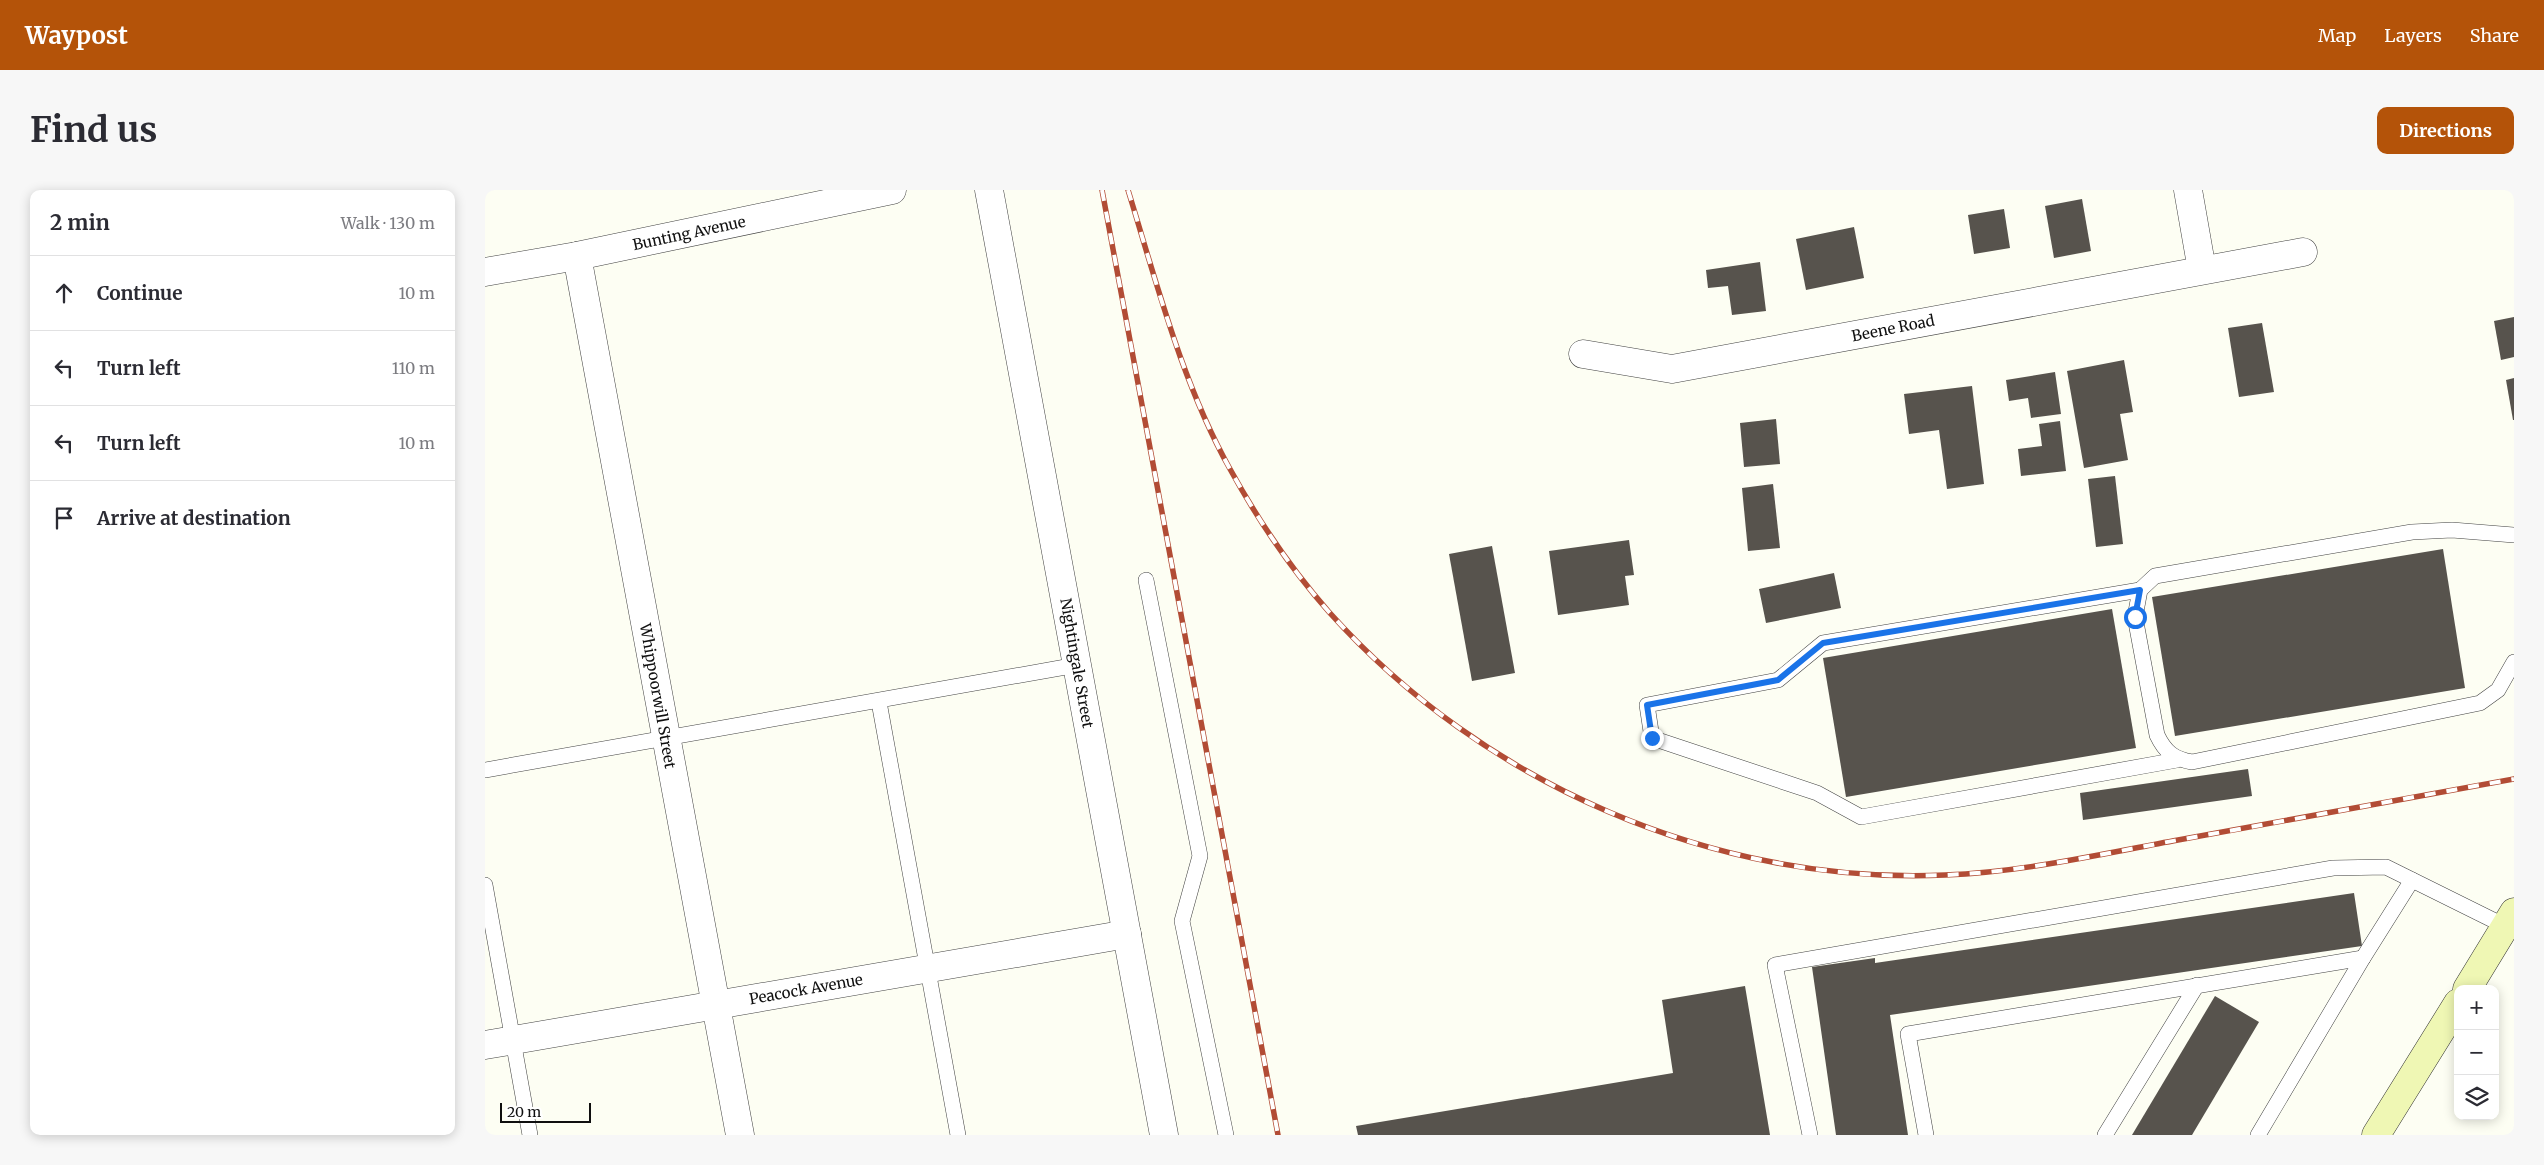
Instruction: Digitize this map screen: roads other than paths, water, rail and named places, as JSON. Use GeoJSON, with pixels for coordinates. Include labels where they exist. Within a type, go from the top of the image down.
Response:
{"type":"FeatureCollection","features":[{"type":"Feature","properties":{"kind":"street","name":"Bunting Avenue"},"geometry":{"type":"LineString","coordinates":[[485,272],[577,256],[893,190]]}},
{"type":"Feature","properties":{"kind":"street","name":"Nightingale Street"},"geometry":{"type":"LineString","coordinates":[[989,190],[1164,1135]]}},
{"type":"Feature","properties":{"kind":"street"},"geometry":{"type":"LineString","coordinates":[[2188,190],[2203,270]]}},
{"type":"Feature","properties":{"kind":"street","name":"Beene Road"},"geometry":{"type":"LineString","coordinates":[[1583,354],[1672,369],[2303,252]]}},
{"type":"Feature","properties":{"kind":"street","name":"Whippoorwill Street"},"geometry":{"type":"LineString","coordinates":[[577,256],[740,1135]]}},
{"type":"Feature","properties":{"kind":"street"},"geometry":{"type":"LineString","coordinates":[[2469,985],[2510,919]]}},
{"type":"Feature","properties":{"kind":"street","name":"Peacock Avenue"},"geometry":{"type":"LineString","coordinates":[[485,1045],[1127,934]]}},
{"type":"Feature","properties":{"kind":"street"},"geometry":{"type":"LineString","coordinates":[[2376,1135],[2454,1009]]}},
{"type":"Feature","properties":{"kind":"lane"},"geometry":{"type":"LineString","coordinates":[[2514,535],[2452,530],[2412,532],[2155,576],[2140,590],[1823,643],[1778,680],[1647,705],[1652,738],[1817,793],[1861,817],[2177,760],[2192,762],[2480,702],[2498,690],[2514,662]]}},
{"type":"Feature","properties":{"kind":"lane"},"geometry":{"type":"LineString","coordinates":[[1146,580],[1200,856],[1183,921],[1225,1135]]}},
{"type":"Feature","properties":{"kind":"lane"},"geometry":{"type":"LineString","coordinates":[[2140,590],[2135,617],[2157,735],[2163,748],[2177,760]]}},
{"type":"Feature","properties":{"kind":"lane"},"geometry":{"type":"LineString","coordinates":[[485,770],[1077,666]]}},
{"type":"Feature","properties":{"kind":"lane"},"geometry":{"type":"LineString","coordinates":[[879,702],[958,1135]]}},
{"type":"Feature","properties":{"kind":"lane"},"geometry":{"type":"LineString","coordinates":[[1810,1135],[1775,965],[2333,868],[2386,867],[2412,880],[2510,919]]}},
{"type":"Feature","properties":{"kind":"lane"},"geometry":{"type":"LineString","coordinates":[[2257,1135],[2412,880]]}},
{"type":"Feature","properties":{"kind":"lane"},"geometry":{"type":"LineString","coordinates":[[485,885],[530,1135]]}},
{"type":"Feature","properties":{"kind":"lane"},"geometry":{"type":"LineString","coordinates":[[1926,1135],[1907,1034],[2363,958]]}},
{"type":"Feature","properties":{"kind":"lane"},"geometry":{"type":"LineString","coordinates":[[2105,1135],[2197,985]]}},
{"type":"Feature","properties":{"kind":"railway"},"geometry":{"type":"LineString","coordinates":[[1102,190],[1278,1135]]}},
{"type":"Feature","properties":{"kind":"railway"},"geometry":{"type":"LineString","coordinates":[[1128,190],[1160,297],[1184,368],[1213,436],[1241,488],[1276,544],[1301,579],[1329,612],[1390,673],[1458,727],[1531,773],[1609,812],[1690,842],[1773,862],[1859,874],[1945,875],[2004,870],[2062,862],[2514,779]]}}]}
